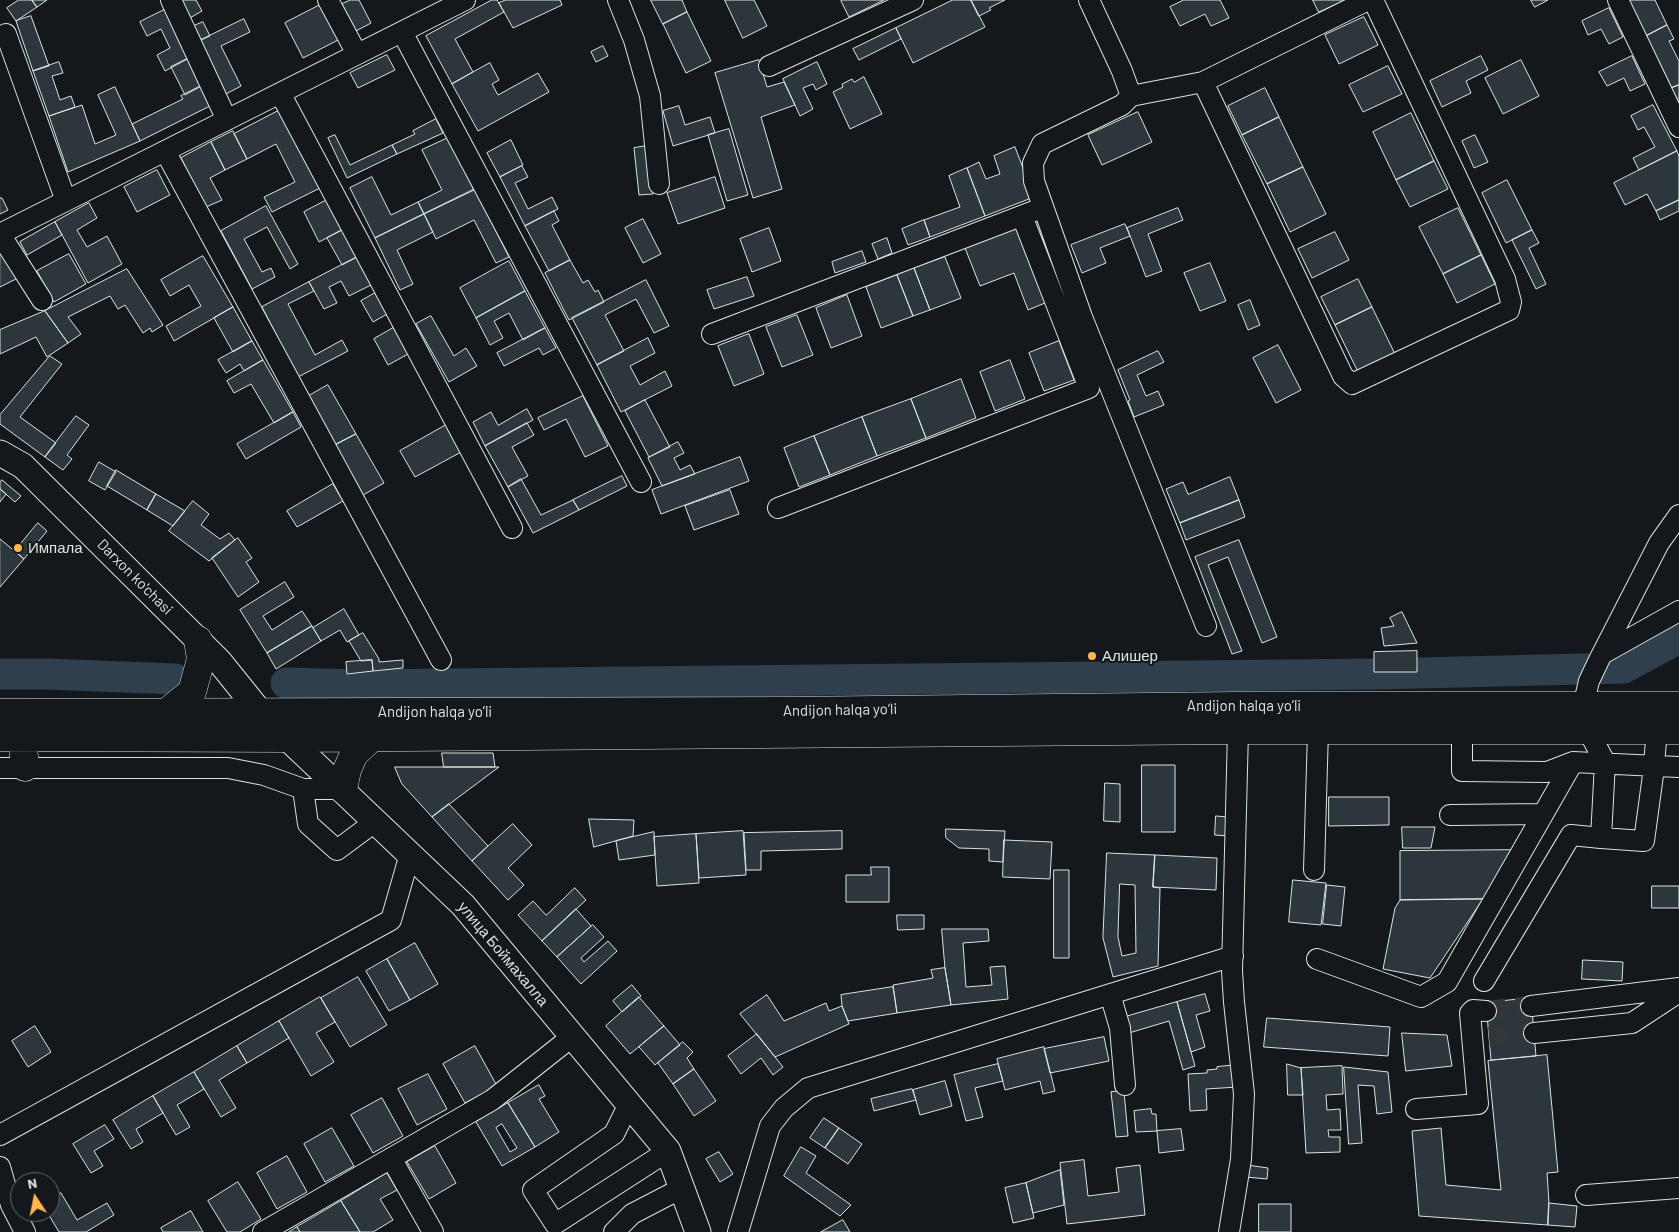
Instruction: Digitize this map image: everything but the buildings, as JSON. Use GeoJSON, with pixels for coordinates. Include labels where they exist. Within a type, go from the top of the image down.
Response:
{"type":"FeatureCollection","features":[{"type":"Feature","properties":{"kind":"highway"},"geometry":{"type":"LineString","coordinates":[[167,712],[192,692],[200,659],[198,640]]}},
{"type":"Feature","properties":{"kind":"highway","name":"Andijon halqa yo‘li"},"geometry":{"type":"LineString","coordinates":[[7,721],[167,712],[785,711],[1235,706],[1679,706]]}},
{"type":"Feature","properties":{"kind":"highway","name":"Andijon halqa yo‘li"},"geometry":{"type":"LineString","coordinates":[[7,721],[288,738],[1238,730],[1462,730],[1586,706],[1668,730]]}},
{"type":"Feature","properties":{"kind":"highway"},"geometry":{"type":"LineString","coordinates":[[7,721],[12,768]]}},
{"type":"Feature","properties":{"kind":"highway"},"geometry":{"type":"LineString","coordinates":[[343,789],[347,770],[354,754],[372,737]]}},
{"type":"Feature","properties":{"kind":"main road","name":"Darxon ko'chasi"},"geometry":{"type":"LineString","coordinates":[[0,453],[23,466],[198,640],[219,661],[260,712]]}},
{"type":"Feature","properties":{"kind":"main road","name":"улица Боймахалла"},"geometry":{"type":"LineString","coordinates":[[260,712],[463,904],[668,1151],[698,1232]]}},
{"type":"Feature","properties":{"kind":"street"},"geometry":{"type":"LineString","coordinates":[[171,0],[227,120]]}},
{"type":"Feature","properties":{"kind":"street"},"geometry":{"type":"LineString","coordinates":[[328,0],[357,54]]}},
{"type":"Feature","properties":{"kind":"street"},"geometry":{"type":"LineString","coordinates":[[42,300],[0,234],[465,0]]}},
{"type":"Feature","properties":{"kind":"street"},"geometry":{"type":"LineString","coordinates":[[618,0],[634,40],[650,96],[659,184]]}},
{"type":"Feature","properties":{"kind":"street"},"geometry":{"type":"LineString","coordinates":[[769,66],[913,0]]}},
{"type":"Feature","properties":{"kind":"street"},"geometry":{"type":"LineString","coordinates":[[1089,0],[1122,71],[1131,96]]}},
{"type":"Feature","properties":{"kind":"street"},"geometry":{"type":"LineString","coordinates":[[1206,626],[1082,317],[1034,181],[1033,163],[1042,144],[1122,105],[1131,96],[1203,82],[1368,0]]}},
{"type":"Feature","properties":{"kind":"street"},"geometry":{"type":"LineString","coordinates":[[1203,82],[1343,376],[1352,384],[1508,310],[1511,302],[1505,279],[1373,0]]}},
{"type":"Feature","properties":{"kind":"street"},"geometry":{"type":"LineString","coordinates":[[1618,0],[1679,127]]}},
{"type":"Feature","properties":{"kind":"street"},"geometry":{"type":"LineString","coordinates":[[402,32],[641,482]]}},
{"type":"Feature","properties":{"kind":"street"},"geometry":{"type":"LineString","coordinates":[[6,34],[66,201]]}},
{"type":"Feature","properties":{"kind":"street"},"geometry":{"type":"LineString","coordinates":[[280,93],[512,528]]}},
{"type":"Feature","properties":{"kind":"street"},"geometry":{"type":"LineString","coordinates":[[165,151],[441,660]]}},
{"type":"Feature","properties":{"kind":"street"},"geometry":{"type":"LineString","coordinates":[[712,334],[1043,208]]}},
{"type":"Feature","properties":{"kind":"street"},"geometry":{"type":"LineString","coordinates":[[778,508],[1089,388],[1022,216]]}},
{"type":"Feature","properties":{"kind":"street"},"geometry":{"type":"LineString","coordinates":[[1601,838],[1605,762],[1586,706],[1601,657],[1659,543],[1679,515]]}},
{"type":"Feature","properties":{"kind":"street"},"geometry":{"type":"LineString","coordinates":[[1601,657],[1679,611]]}},
{"type":"Feature","properties":{"kind":"street"},"geometry":{"type":"LineString","coordinates":[[1229,1232],[1242,1159],[1244,1094],[1232,971],[1238,730]]}},
{"type":"Feature","properties":{"kind":"street"},"geometry":{"type":"LineString","coordinates":[[1314,870],[1318,730]]}},
{"type":"Feature","properties":{"kind":"street"},"geometry":{"type":"LineString","coordinates":[[1462,730],[1462,770],[1546,772],[1573,762],[1605,762],[1679,767]]}},
{"type":"Feature","properties":{"kind":"street"},"geometry":{"type":"LineString","coordinates":[[1484,981],[1571,835],[1644,841],[1654,765],[1668,730]]}},
{"type":"Feature","properties":{"kind":"street"},"geometry":{"type":"LineString","coordinates":[[1317,959],[1421,997],[1447,982],[1573,762]]}},
{"type":"Feature","properties":{"kind":"street"},"geometry":{"type":"LineString","coordinates":[[12,768],[228,768],[264,775],[303,789],[343,789]]}},
{"type":"Feature","properties":{"kind":"street"},"geometry":{"type":"LineString","coordinates":[[303,789],[308,824],[337,850],[376,821]]}},
{"type":"Feature","properties":{"kind":"street"},"geometry":{"type":"LineString","coordinates":[[1450,815],[1543,814]]}},
{"type":"Feature","properties":{"kind":"street"},"geometry":{"type":"LineString","coordinates":[[0,1135],[391,920],[410,854]]}},
{"type":"Feature","properties":{"kind":"street"},"geometry":{"type":"LineString","coordinates":[[738,1232],[770,1126],[784,1108],[808,1088],[1233,956]]}},
{"type":"Feature","properties":{"kind":"street"},"geometry":{"type":"LineString","coordinates":[[1531,1006],[1679,990]]}},
{"type":"Feature","properties":{"kind":"street"},"geometry":{"type":"LineString","coordinates":[[1534,1033],[1632,1023],[1679,990]]}},
{"type":"Feature","properties":{"kind":"street"},"geometry":{"type":"LineString","coordinates":[[1110,994],[1120,1028],[1125,1086]]}},
{"type":"Feature","properties":{"kind":"street"},"geometry":{"type":"LineString","coordinates":[[1416,1109],[1478,1104],[1481,1038],[1471,1011],[1486,1011]]}},
{"type":"Feature","properties":{"kind":"street"},"geometry":{"type":"LineString","coordinates":[[263,1232],[492,1100],[572,1036]]}},
{"type":"Feature","properties":{"kind":"street"},"geometry":{"type":"LineString","coordinates":[[629,1104],[614,1134],[533,1190],[555,1224],[668,1151]]}},
{"type":"Feature","properties":{"kind":"street"},"geometry":{"type":"LineString","coordinates":[[391,1158],[433,1232]]}},
{"type":"Feature","properties":{"kind":"street"},"geometry":{"type":"LineString","coordinates":[[0,1167],[11,1205],[25,1232]]}},
{"type":"Feature","properties":{"kind":"street"},"geometry":{"type":"LineString","coordinates":[[614,1232],[632,1214],[682,1188]]}},
{"type":"Feature","properties":{"kind":"street"},"geometry":{"type":"LineString","coordinates":[[1586,1195],[1679,1188]]}},
{"type":"Feature","properties":{"kind":"waterway"},"geometry":{"type":"LineString","coordinates":[[286,683],[357,685],[1377,674],[1624,668],[1679,638]]}},
{"type":"Feature","properties":{"kind":"waterway"},"geometry":{"type":"LineString","coordinates":[[0,674],[175,679]]}},
{"type":"Feature","properties":{"kind":"tunnel"},"geometry":{"type":"LineString","coordinates":[[1486,1011],[1531,1006]]}},
{"type":"Feature","properties":{"kind":"tunnel"},"geometry":{"type":"LineString","coordinates":[[1489,1037],[1534,1033]]}},
{"type":"Feature","properties":{"kind":"place","name":"Импала"},"geometry":{"type":"Point","coordinates":[18,548]}},
{"type":"Feature","properties":{"kind":"place","name":"Алишер"},"geometry":{"type":"Point","coordinates":[1092,656]}}]}
